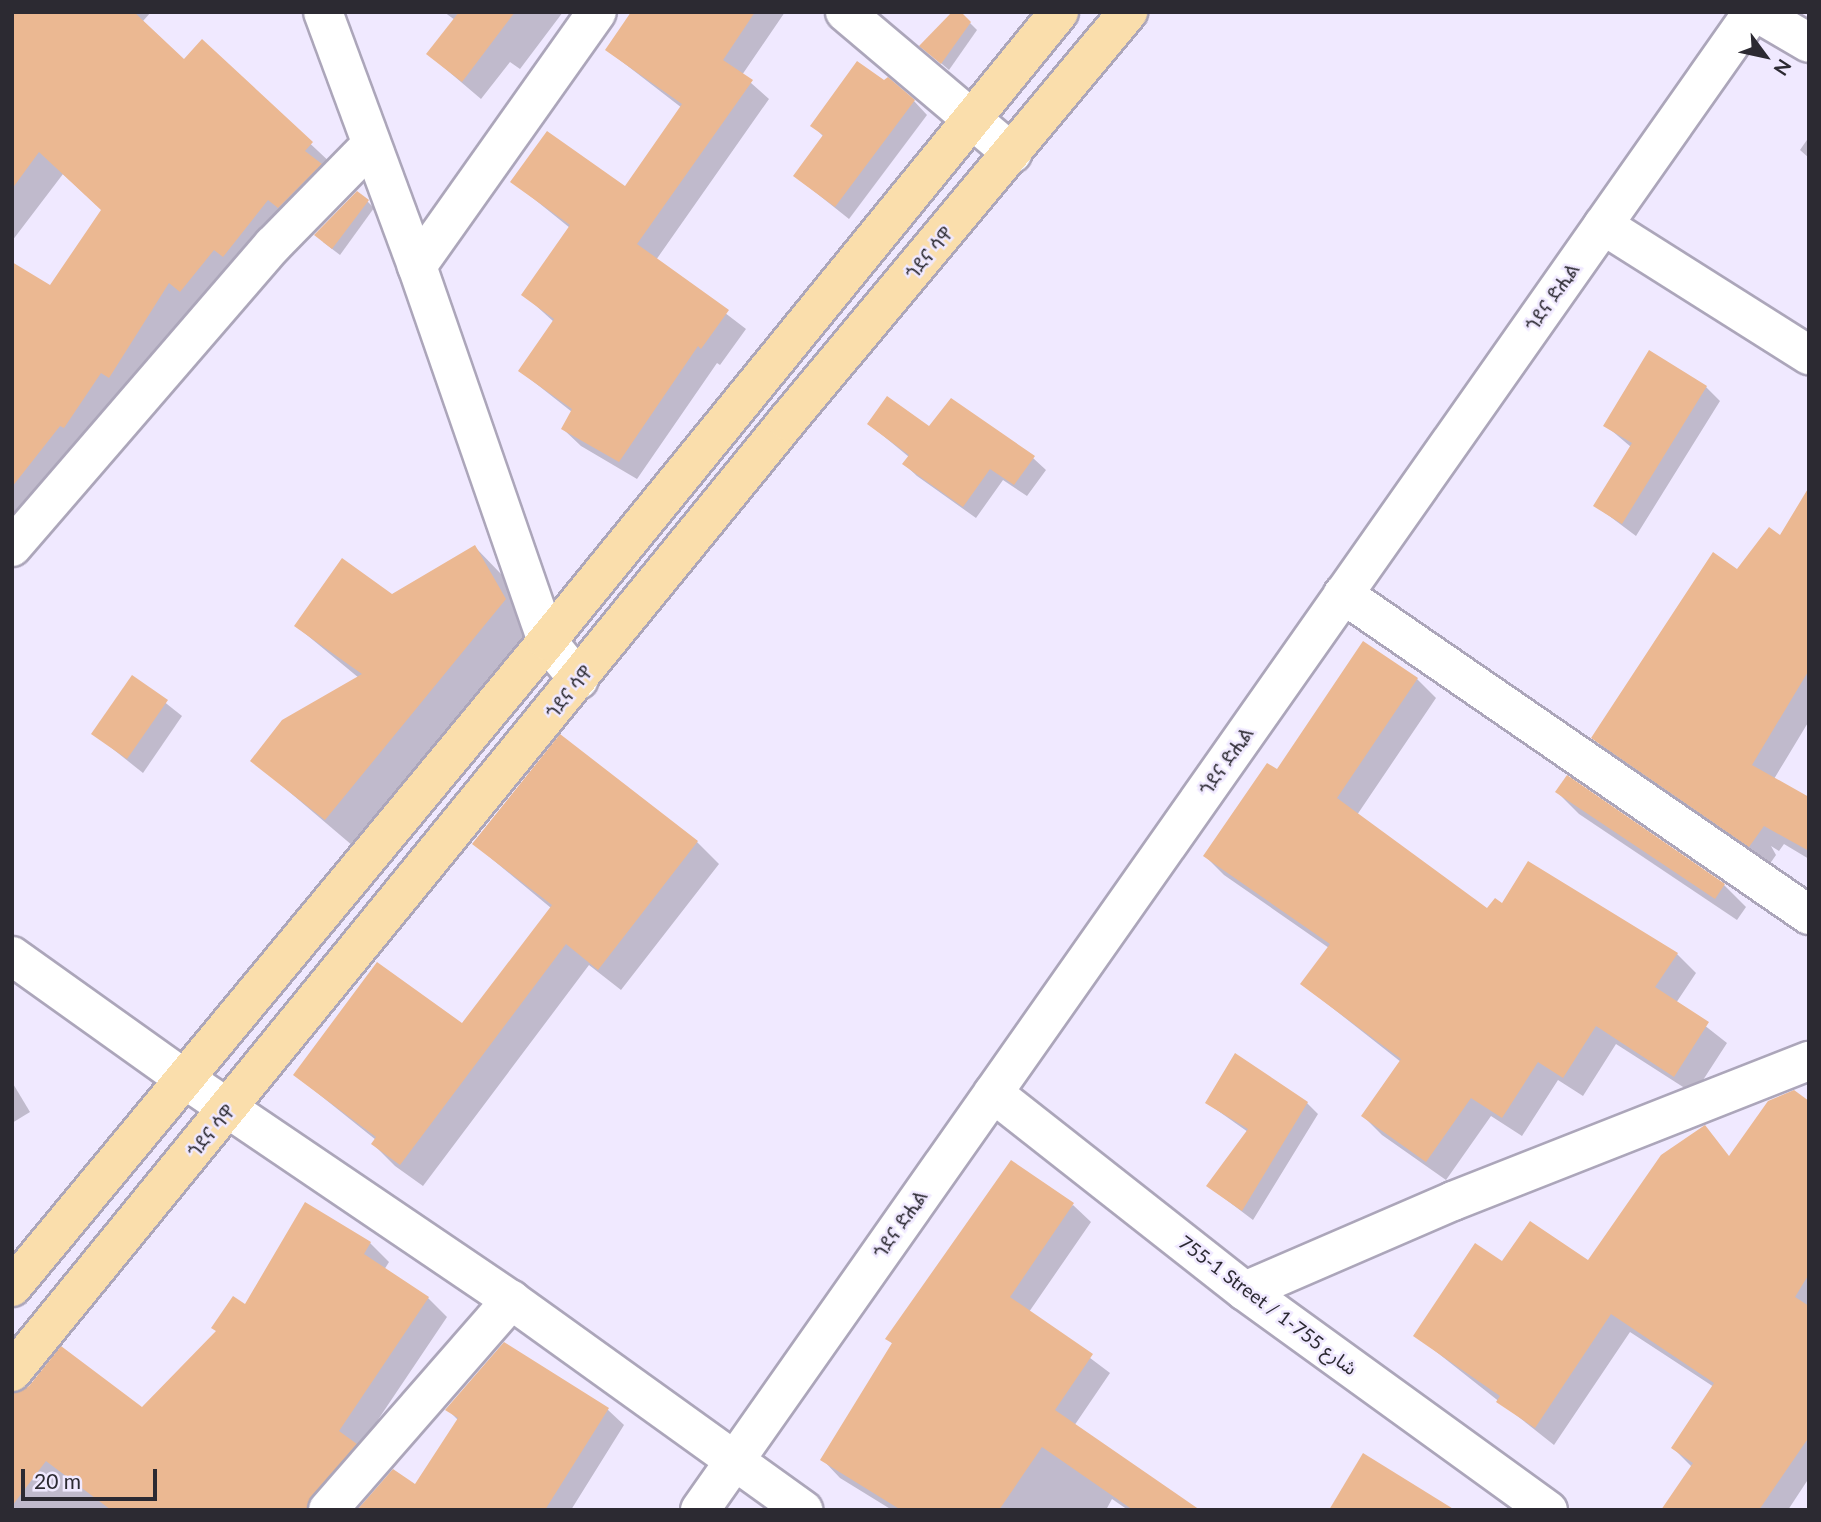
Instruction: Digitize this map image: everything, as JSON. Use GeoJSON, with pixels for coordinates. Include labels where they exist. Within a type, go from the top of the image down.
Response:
{"type":"FeatureCollection","features":[{"type":"Feature","properties":{"kind":"main road"},"geometry":{"type":"LineString","coordinates":[[12,1287],[547,641],[1059,12]]}},
{"type":"Feature","properties":{"kind":"main road","name":"ጎደና ሳዋ"},"geometry":{"type":"LineString","coordinates":[[12,1372],[1128,12]]}},
{"type":"Feature","properties":{"kind":"street"},"geometry":{"type":"LineString","coordinates":[[323,12],[370,146],[417,266],[547,641],[579,680]]}},
{"type":"Feature","properties":{"kind":"street"},"geometry":{"type":"LineString","coordinates":[[417,266],[597,12]]}},
{"type":"Feature","properties":{"kind":"street"},"geometry":{"type":"LineString","coordinates":[[845,12],[1012,153]]}},
{"type":"Feature","properties":{"kind":"street"},"geometry":{"type":"LineString","coordinates":[[1754,12],[1809,43]]}},
{"type":"Feature","properties":{"kind":"street","name":"ጎደና ድሒል"},"geometry":{"type":"LineString","coordinates":[[700,1510],[1754,12]]}},
{"type":"Feature","properties":{"kind":"street"},"geometry":{"type":"LineString","coordinates":[[12,548],[273,245],[370,146]]}},
{"type":"Feature","properties":{"kind":"street"},"geometry":{"type":"LineString","coordinates":[[1603,225],[1809,355]]}},
{"type":"Feature","properties":{"kind":"street"},"geometry":{"type":"LineString","coordinates":[[1343,594],[1809,915]]}},
{"type":"Feature","properties":{"kind":"street"},"geometry":{"type":"LineString","coordinates":[[12,956],[183,1078],[511,1300],[803,1510]]}},
{"type":"Feature","properties":{"kind":"street"},"geometry":{"type":"LineString","coordinates":[[1245,1291],[1453,1201],[1809,1061]]}},
{"type":"Feature","properties":{"kind":"street","name":"755-1 Street / شارع 755-1"},"geometry":{"type":"LineString","coordinates":[[993,1093],[1245,1291],[1548,1510]]}},
{"type":"Feature","properties":{"kind":"street"},"geometry":{"type":"LineString","coordinates":[[328,1510],[511,1300]]}},
{"type":"Feature","properties":{"kind":"building"},"geometry":{"type":"Polygon","coordinates":[[[12,12],[134,12],[184,59],[202,39],[313,142],[305,151],[322,164],[278,208],[268,200],[223,257],[214,250],[180,292],[169,283],[109,378],[101,373],[64,428],[60,426],[12,487],[12,262],[50,285],[101,210],[39,152],[12,189],[12,12]]]}},
{"type":"Feature","properties":{"kind":"building"},"geometry":{"type":"Polygon","coordinates":[[[459,12],[515,12],[462,82],[426,54],[459,12]]]}},
{"type":"Feature","properties":{"kind":"building"},"geometry":{"type":"Polygon","coordinates":[[[631,12],[755,12],[723,60],[753,80],[637,244],[729,310],[701,349],[698,346],[619,462],[561,429],[572,409],[518,371],[554,319],[521,295],[570,225],[510,182],[547,131],[625,186],[682,104],[605,50],[631,12]]]}},
{"type":"Feature","properties":{"kind":"building"},"geometry":{"type":"Polygon","coordinates":[[[952,12],[961,12],[971,22],[941,64],[919,46],[952,12]]]}},
{"type":"Feature","properties":{"kind":"building"},"geometry":{"type":"Polygon","coordinates":[[[857,61],[884,80],[888,77],[915,100],[835,207],[793,176],[823,135],[810,126],[857,61]]]}},
{"type":"Feature","properties":{"kind":"building"},"geometry":{"type":"Polygon","coordinates":[[[357,191],[369,200],[332,249],[314,235],[357,191]]]}},
{"type":"Feature","properties":{"kind":"building"},"geometry":{"type":"Polygon","coordinates":[[[1649,350],[1707,386],[1622,524],[1593,506],[1632,443],[1603,426],[1649,350]]]}},
{"type":"Feature","properties":{"kind":"building"},"geometry":{"type":"Polygon","coordinates":[[[887,396],[929,426],[951,398],[1035,456],[1014,485],[990,469],[963,507],[902,464],[909,455],[867,424],[887,396]]]}},
{"type":"Feature","properties":{"kind":"building"},"geometry":{"type":"Polygon","coordinates":[[[1809,487],[1809,670],[1752,765],[1809,797],[1809,851],[1764,826],[1749,847],[1591,738],[1713,552],[1737,569],[1769,527],[1780,535],[1809,487]]]}},
{"type":"Feature","properties":{"kind":"building"},"geometry":{"type":"Polygon","coordinates":[[[475,545],[506,599],[325,820],[250,761],[282,720],[362,674],[294,626],[342,558],[392,594],[475,545]]]}},
{"type":"Feature","properties":{"kind":"building"},"geometry":{"type":"Polygon","coordinates":[[[1363,641],[1418,678],[1337,798],[1487,908],[1495,898],[1502,903],[1528,861],[1678,953],[1655,987],[1709,1022],[1674,1077],[1596,1026],[1563,1078],[1538,1062],[1502,1118],[1471,1098],[1426,1162],[1361,1116],[1401,1059],[1300,984],[1330,944],[1203,856],[1267,763],[1277,769],[1363,641]]]}},
{"type":"Feature","properties":{"kind":"building"},"geometry":{"type":"Polygon","coordinates":[[[132,675],[168,700],[127,759],[91,734],[132,675]]]}},
{"type":"Feature","properties":{"kind":"building"},"geometry":{"type":"Polygon","coordinates":[[[560,734],[698,841],[598,970],[566,944],[400,1165],[371,1144],[376,1137],[293,1075],[377,962],[462,1023],[552,905],[472,844],[560,734]]]}},
{"type":"Feature","properties":{"kind":"building"},"geometry":{"type":"Polygon","coordinates":[[[1567,775],[1725,884],[1715,899],[1555,792],[1567,775]]]}},
{"type":"Feature","properties":{"kind":"building"},"geometry":{"type":"Polygon","coordinates":[[[1235,1053],[1308,1102],[1242,1211],[1206,1186],[1248,1129],[1205,1103],[1235,1053]]]}},
{"type":"Feature","properties":{"kind":"building"},"geometry":{"type":"Polygon","coordinates":[[[1794,1090],[1809,1101],[1809,1274],[1795,1297],[1809,1306],[1809,1437],[1759,1510],[1661,1510],[1693,1463],[1671,1448],[1714,1383],[1611,1314],[1535,1428],[1496,1402],[1500,1396],[1413,1336],[1475,1243],[1502,1261],[1530,1221],[1588,1260],[1661,1155],[1705,1125],[1729,1156],[1768,1101],[1794,1090]]]}},
{"type":"Feature","properties":{"kind":"building"},"geometry":{"type":"Polygon","coordinates":[[[1011,1160],[1074,1203],[1010,1297],[1093,1354],[1055,1410],[1200,1510],[1133,1510],[1042,1447],[999,1510],[901,1510],[820,1460],[892,1343],[885,1339],[1011,1160]]]}},
{"type":"Feature","properties":{"kind":"building"},"geometry":{"type":"Polygon","coordinates":[[[305,1202],[371,1242],[364,1254],[429,1297],[339,1431],[357,1444],[312,1496],[307,1510],[111,1510],[46,1461],[12,1506],[12,1393],[29,1386],[61,1346],[142,1407],[216,1331],[211,1328],[233,1296],[245,1304],[305,1202]]]}},
{"type":"Feature","properties":{"kind":"building"},"geometry":{"type":"Polygon","coordinates":[[[504,1342],[609,1408],[545,1510],[357,1510],[393,1469],[415,1484],[458,1418],[445,1410],[504,1342]]]}},
{"type":"Feature","properties":{"kind":"building"},"geometry":{"type":"Polygon","coordinates":[[[1363,1453],[1455,1510],[1329,1510],[1363,1453]]]}}]}
